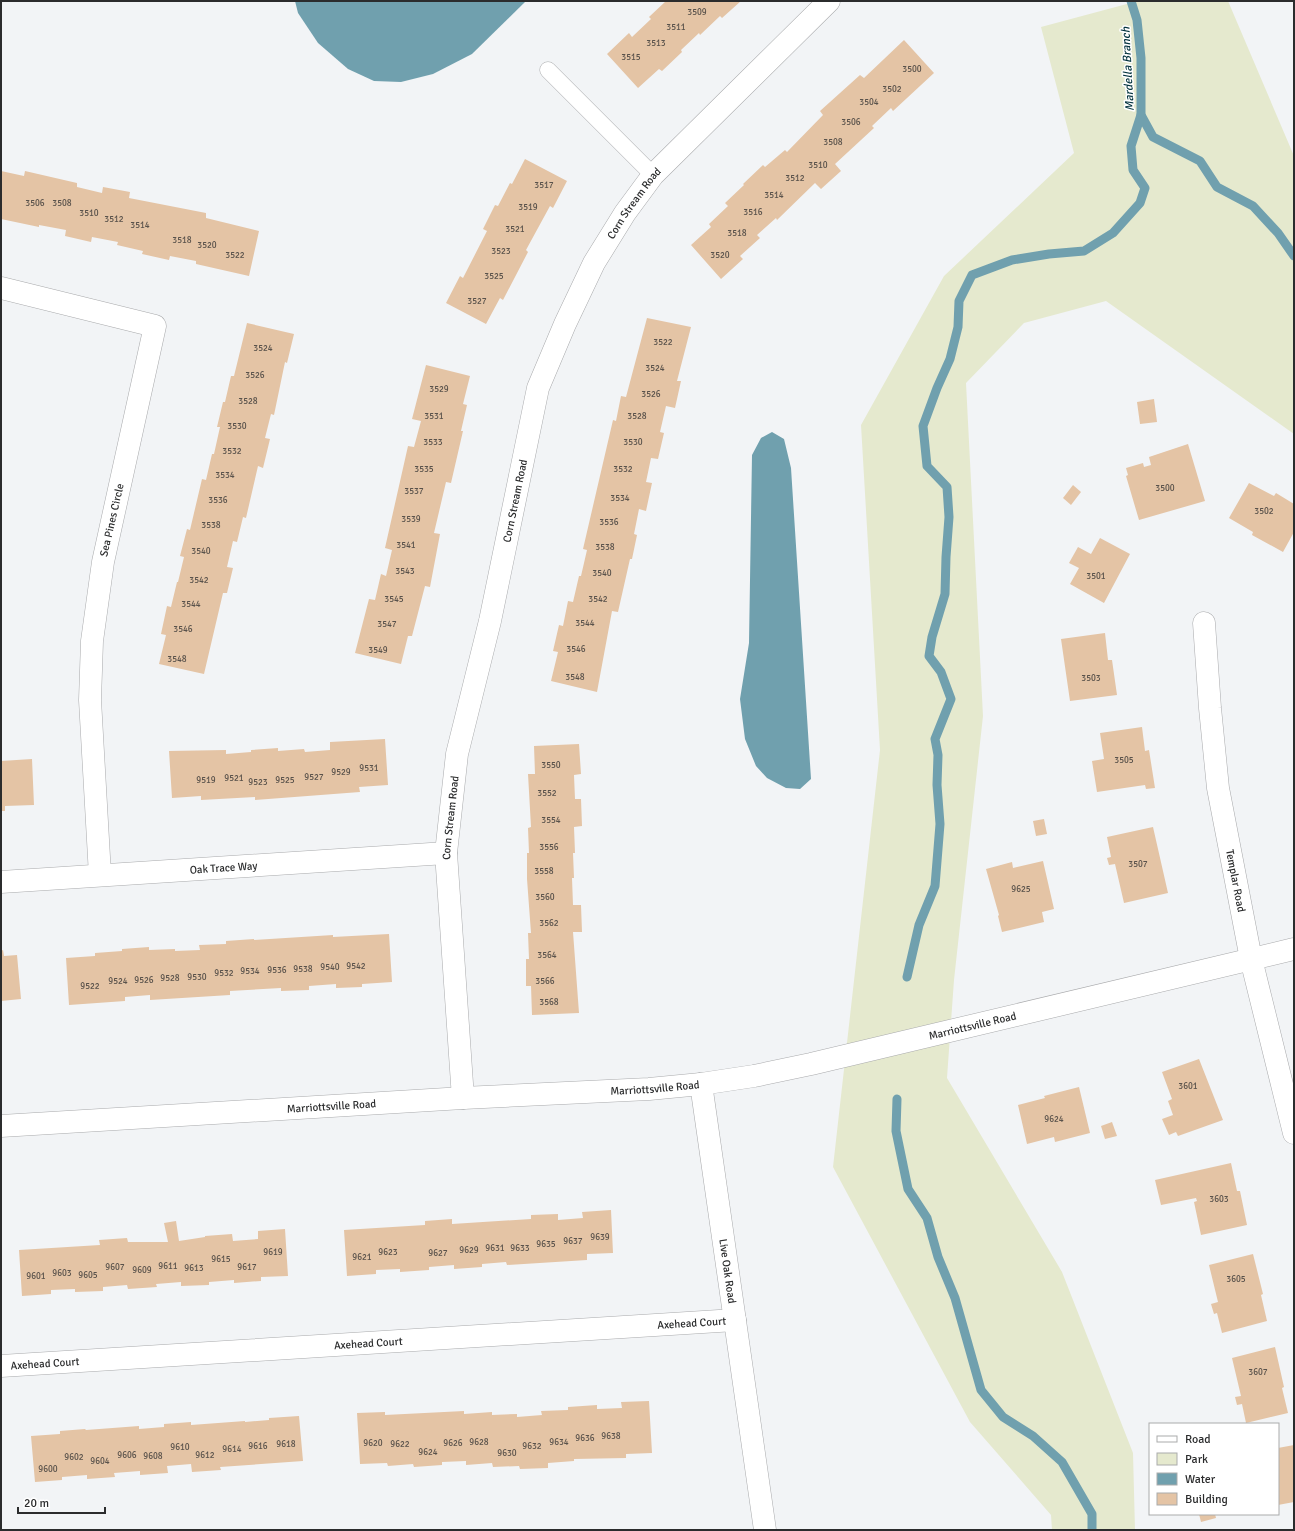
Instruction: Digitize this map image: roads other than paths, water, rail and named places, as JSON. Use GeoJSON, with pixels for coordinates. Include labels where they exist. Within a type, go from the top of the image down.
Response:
{"type":"FeatureCollection","features":[{"type":"Feature","properties":{"kind":"street","name":"Corn Stream Road"},"geometry":{"type":"LineString","coordinates":[[463,1098],[446,852],[457,754],[490,621],[538,388],[565,324],[594,263],[625,213],[653,175],[829,1]]}},
{"type":"Feature","properties":{"kind":"street","name":"Sea Pines Circle"},"geometry":{"type":"LineString","coordinates":[[1,288],[155,326],[103,562],[92,641],[90,700],[100,875]]}},
{"type":"Feature","properties":{"kind":"street","name":"Templar Road"},"geometry":{"type":"LineString","coordinates":[[1204,624],[1218,788],[1251,959],[1294,1133]]}},
{"type":"Feature","properties":{"kind":"street","name":"Oak Trace Way"},"geometry":{"type":"LineString","coordinates":[[1,882],[446,852]]}},
{"type":"Feature","properties":{"kind":"street","name":"Marriottsville Road"},"geometry":{"type":"LineString","coordinates":[[1,1126],[463,1098],[649,1089],[701,1084],[811,1064],[1294,949]]}},
{"type":"Feature","properties":{"kind":"street","name":"Live Oak Road"},"geometry":{"type":"LineString","coordinates":[[701,1084],[765,1530]]}},
{"type":"Feature","properties":{"kind":"street","name":"Axehead Court"},"geometry":{"type":"LineString","coordinates":[[1,1366],[735,1320]]}},
{"type":"Feature","properties":{"kind":"lane"},"geometry":{"type":"LineString","coordinates":[[548,70],[653,175]]}},
{"type":"Feature","properties":{"kind":"water"},"geometry":{"type":"Polygon","coordinates":[[[295,1],[526,1],[472,54],[433,74],[401,82],[374,81],[348,69],[318,43],[298,13],[295,1]]]}},
{"type":"Feature","properties":{"kind":"water"},"geometry":{"type":"Polygon","coordinates":[[[772,432],[784,439],[791,468],[811,779],[800,789],[786,788],[767,778],[756,766],[745,739],[740,699],[749,643],[752,455],[761,438],[772,432]]]}},
{"type":"Feature","properties":{"kind":"waterway","name":"Mardella Branch"},"geometry":{"type":"LineString","coordinates":[[1131,1],[1137,20],[1141,58],[1141,115],[1153,137],[1200,161],[1217,187],[1253,206],[1278,233],[1294,256]]}},
{"type":"Feature","properties":{"kind":"waterway"},"geometry":{"type":"LineString","coordinates":[[907,977],[919,925],[935,886],[940,824],[937,785],[938,755],[935,739],[951,699],[941,672],[929,656],[932,637],[945,594],[949,517],[947,487],[927,466],[923,426],[937,388],[950,359],[958,327],[959,301],[972,275],[1012,260],[1049,254],[1084,251],[1113,233],[1140,203],[1145,188],[1133,170],[1131,146],[1141,115]]}},
{"type":"Feature","properties":{"kind":"waterway"},"geometry":{"type":"LineString","coordinates":[[897,1099],[896,1131],[908,1189],[927,1218],[938,1257],[955,1298],[981,1390],[1003,1417],[1033,1436],[1062,1462],[1092,1514],[1092,1530]]}}]}
